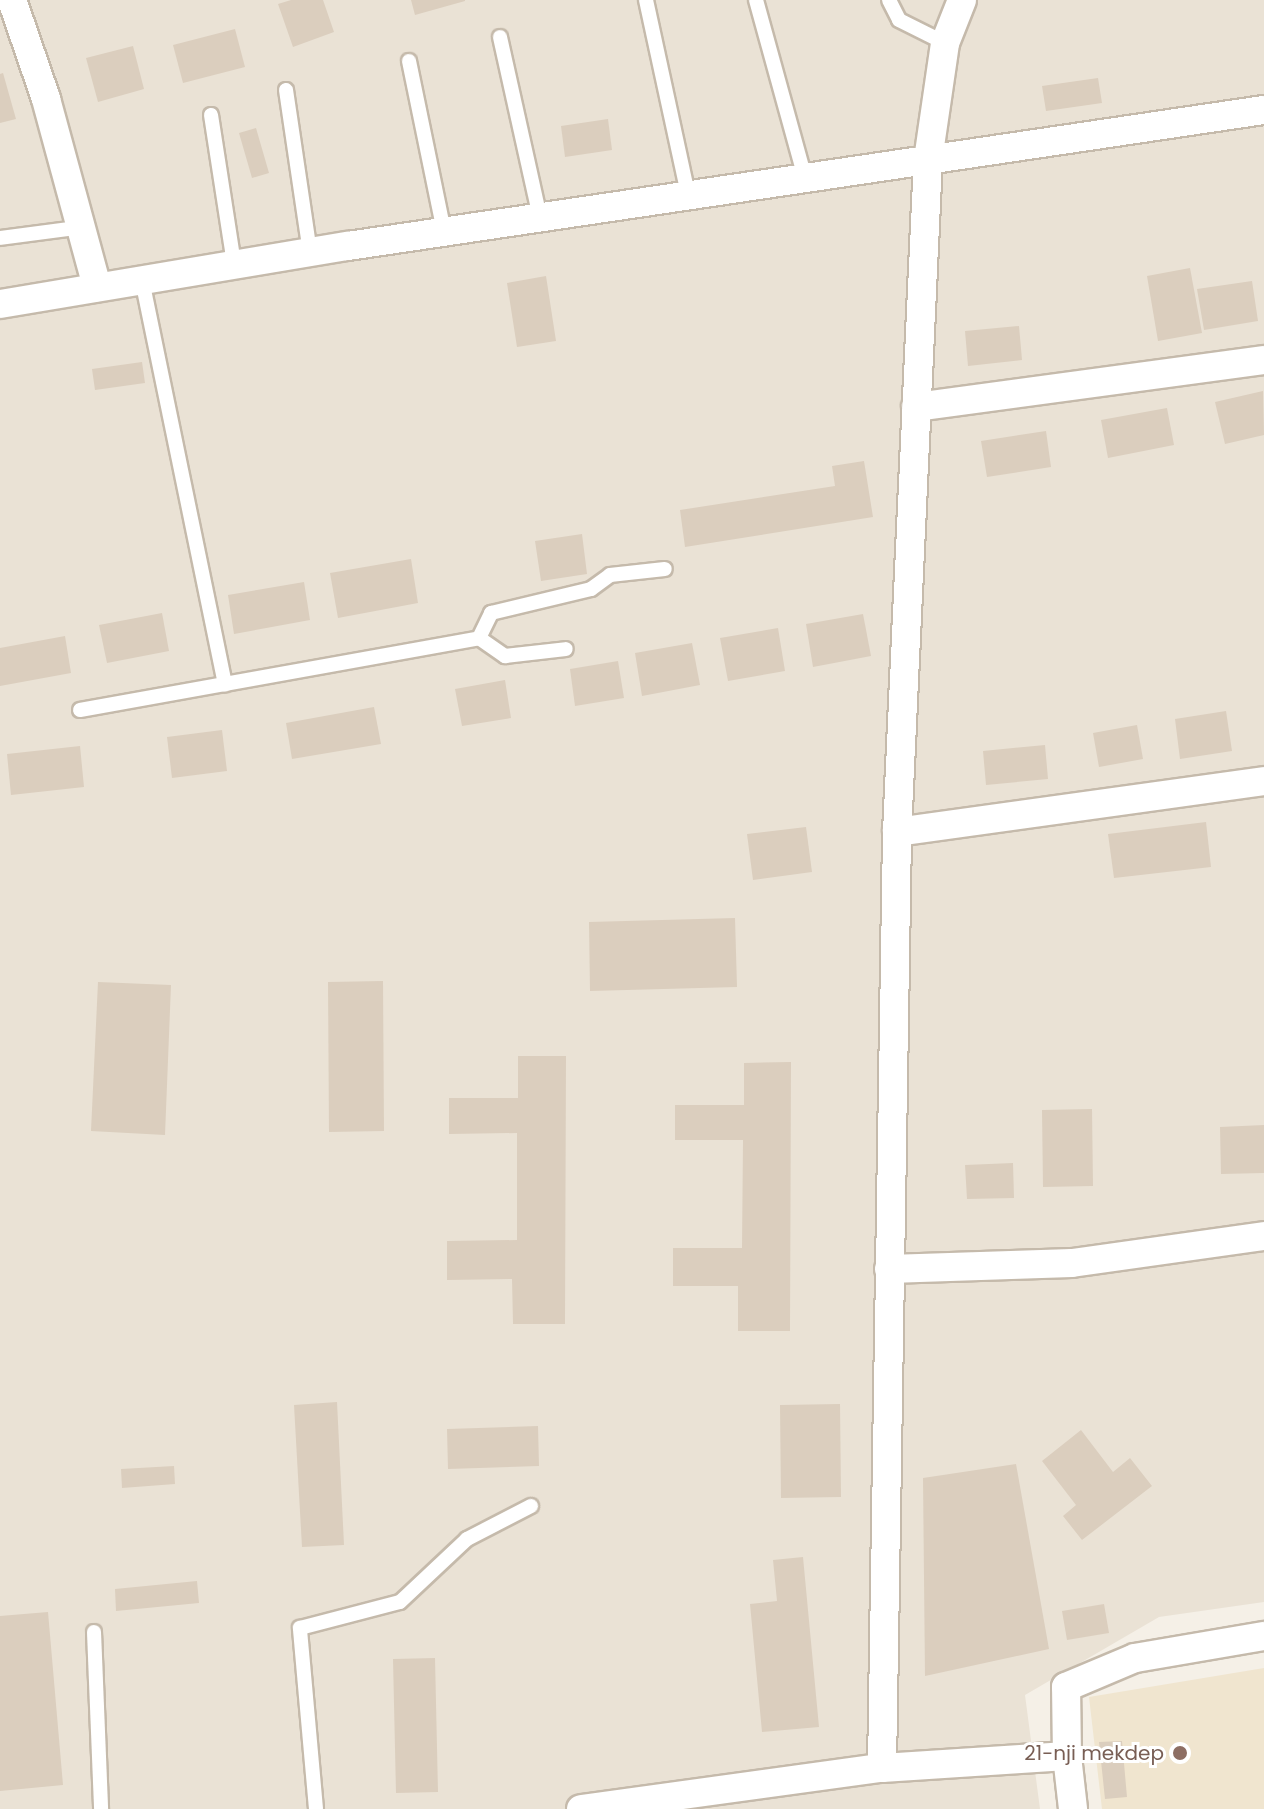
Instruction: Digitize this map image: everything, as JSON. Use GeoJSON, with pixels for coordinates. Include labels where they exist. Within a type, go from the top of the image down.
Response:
{"type":"FeatureCollection","features":[{"type":"Feature","properties":{"kind":"street"},"geometry":{"type":"LineString","coordinates":[[12,0],[84,227],[97,287]]}},
{"type":"Feature","properties":{"kind":"street"},"geometry":{"type":"LineString","coordinates":[[882,1768],[897,832],[916,407],[928,160],[945,43],[962,0]]}},
{"type":"Feature","properties":{"kind":"street"},"geometry":{"type":"LineString","coordinates":[[0,304],[444,231],[1264,110]]}},
{"type":"Feature","properties":{"kind":"street"},"geometry":{"type":"LineString","coordinates":[[916,407],[1264,360]]}},
{"type":"Feature","properties":{"kind":"street"},"geometry":{"type":"LineString","coordinates":[[897,832],[1264,781]]}},
{"type":"Feature","properties":{"kind":"street"},"geometry":{"type":"LineString","coordinates":[[889,1269],[1072,1263],[1264,1236]]}},
{"type":"Feature","properties":{"kind":"street"},"geometry":{"type":"LineString","coordinates":[[1073,1809],[1067,1756],[1066,1687],[1135,1658],[1264,1636]]}},
{"type":"Feature","properties":{"kind":"street"},"geometry":{"type":"LineString","coordinates":[[581,1809],[882,1768],[1067,1756]]}},
{"type":"Feature","properties":{"kind":"lane"},"geometry":{"type":"LineString","coordinates":[[646,0],[688,195]]}},
{"type":"Feature","properties":{"kind":"lane"},"geometry":{"type":"LineString","coordinates":[[756,0],[805,178]]}},
{"type":"Feature","properties":{"kind":"lane"},"geometry":{"type":"LineString","coordinates":[[889,0],[899,20],[945,43]]}},
{"type":"Feature","properties":{"kind":"lane"},"geometry":{"type":"LineString","coordinates":[[500,37],[540,217]]}},
{"type":"Feature","properties":{"kind":"lane"},"geometry":{"type":"LineString","coordinates":[[409,61],[444,231]]}},
{"type":"Feature","properties":{"kind":"lane"},"geometry":{"type":"LineString","coordinates":[[286,90],[310,252]]}},
{"type":"Feature","properties":{"kind":"lane"},"geometry":{"type":"LineString","coordinates":[[211,115],[234,264]]}},
{"type":"Feature","properties":{"kind":"lane"},"geometry":{"type":"LineString","coordinates":[[0,238],[84,227]]}},
{"type":"Feature","properties":{"kind":"lane"},"geometry":{"type":"LineString","coordinates":[[142,280],[225,685]]}},
{"type":"Feature","properties":{"kind":"lane"},"geometry":{"type":"LineString","coordinates":[[479,638],[491,613],[591,589],[610,575],[665,569]]}},
{"type":"Feature","properties":{"kind":"lane"},"geometry":{"type":"LineString","coordinates":[[80,710],[479,638],[505,656],[566,649]]}},
{"type":"Feature","properties":{"kind":"lane"},"geometry":{"type":"LineString","coordinates":[[316,1809],[300,1628],[400,1602],[467,1539],[531,1506]]}},
{"type":"Feature","properties":{"kind":"lane"},"geometry":{"type":"LineString","coordinates":[[94,1632],[101,1809]]}},
{"type":"Feature","properties":{"kind":"shaded area"},"geometry":{"type":"Polygon","coordinates":[[[0,0],[1264,0],[1264,1602],[1159,1617],[1025,1695],[1040,1809],[0,1809],[0,0]]]}},
{"type":"Feature","properties":{"kind":"shaded area","name":"21-nji mekdep"},"geometry":{"type":"Polygon","coordinates":[[[1264,1668],[1264,1809],[1102,1809],[1089,1697],[1264,1668]]]}},
{"type":"Feature","properties":{"kind":"building"},"geometry":{"type":"Polygon","coordinates":[[[291,0],[323,0],[334,32],[293,47],[278,4],[291,0]]]}},
{"type":"Feature","properties":{"kind":"building"},"geometry":{"type":"Polygon","coordinates":[[[411,0],[465,0],[465,1],[415,15],[411,0]]]}},
{"type":"Feature","properties":{"kind":"building"},"geometry":{"type":"Polygon","coordinates":[[[235,29],[245,67],[183,83],[173,45],[235,29]]]}},
{"type":"Feature","properties":{"kind":"building"},"geometry":{"type":"Polygon","coordinates":[[[133,46],[144,89],[98,102],[86,58],[133,46]]]}},
{"type":"Feature","properties":{"kind":"building"},"geometry":{"type":"Polygon","coordinates":[[[3,73],[16,119],[0,123],[0,74],[3,73]]]}},
{"type":"Feature","properties":{"kind":"building"},"geometry":{"type":"Polygon","coordinates":[[[1098,78],[1102,103],[1046,111],[1042,86],[1098,78]]]}},
{"type":"Feature","properties":{"kind":"building"},"geometry":{"type":"Polygon","coordinates":[[[608,119],[612,150],[565,157],[561,126],[608,119]]]}},
{"type":"Feature","properties":{"kind":"building"},"geometry":{"type":"Polygon","coordinates":[[[256,128],[269,173],[252,178],[239,133],[256,128]]]}},
{"type":"Feature","properties":{"kind":"building"},"geometry":{"type":"Polygon","coordinates":[[[1190,268],[1202,333],[1158,341],[1147,276],[1190,268]]]}},
{"type":"Feature","properties":{"kind":"building"},"geometry":{"type":"Polygon","coordinates":[[[546,276],[556,341],[517,347],[507,283],[546,276]]]}},
{"type":"Feature","properties":{"kind":"building"},"geometry":{"type":"Polygon","coordinates":[[[1252,281],[1258,321],[1204,330],[1197,289],[1252,281]]]}},
{"type":"Feature","properties":{"kind":"building"},"geometry":{"type":"Polygon","coordinates":[[[1019,326],[1022,360],[968,366],[965,331],[1019,326]]]}},
{"type":"Feature","properties":{"kind":"building"},"geometry":{"type":"Polygon","coordinates":[[[142,362],[145,383],[95,390],[92,369],[142,362]]]}},
{"type":"Feature","properties":{"kind":"building"},"geometry":{"type":"Polygon","coordinates":[[[1263,391],[1264,435],[1225,444],[1215,402],[1263,391]]]}},
{"type":"Feature","properties":{"kind":"building"},"geometry":{"type":"Polygon","coordinates":[[[1167,408],[1174,445],[1108,458],[1101,420],[1167,408]]]}},
{"type":"Feature","properties":{"kind":"building"},"geometry":{"type":"Polygon","coordinates":[[[1046,431],[1051,467],[987,477],[981,441],[1046,431]]]}},
{"type":"Feature","properties":{"kind":"building"},"geometry":{"type":"Polygon","coordinates":[[[864,461],[873,517],[685,547],[680,510],[835,486],[832,466],[864,461]]]}},
{"type":"Feature","properties":{"kind":"building"},"geometry":{"type":"Polygon","coordinates":[[[582,534],[587,574],[541,581],[535,541],[582,534]]]}},
{"type":"Feature","properties":{"kind":"building"},"geometry":{"type":"Polygon","coordinates":[[[411,559],[418,603],[338,618],[330,573],[411,559]]]}},
{"type":"Feature","properties":{"kind":"building"},"geometry":{"type":"Polygon","coordinates":[[[304,582],[310,620],[234,634],[228,595],[304,582]]]}},
{"type":"Feature","properties":{"kind":"building"},"geometry":{"type":"Polygon","coordinates":[[[162,613],[169,651],[107,663],[99,625],[162,613]]]}},
{"type":"Feature","properties":{"kind":"building"},"geometry":{"type":"Polygon","coordinates":[[[863,614],[871,656],[813,667],[806,624],[863,614]]]}},
{"type":"Feature","properties":{"kind":"building"},"geometry":{"type":"Polygon","coordinates":[[[778,628],[785,671],[728,681],[720,638],[778,628]]]}},
{"type":"Feature","properties":{"kind":"building"},"geometry":{"type":"Polygon","coordinates":[[[65,636],[71,673],[0,686],[0,648],[65,636]]]}},
{"type":"Feature","properties":{"kind":"building"},"geometry":{"type":"Polygon","coordinates":[[[692,643],[700,685],[642,696],[635,653],[692,643]]]}},
{"type":"Feature","properties":{"kind":"building"},"geometry":{"type":"Polygon","coordinates":[[[618,661],[624,698],[575,706],[570,669],[618,661]]]}},
{"type":"Feature","properties":{"kind":"building"},"geometry":{"type":"Polygon","coordinates":[[[505,680],[511,718],[462,726],[455,689],[505,680]]]}},
{"type":"Feature","properties":{"kind":"building"},"geometry":{"type":"Polygon","coordinates":[[[374,707],[381,744],[292,759],[286,723],[374,707]]]}},
{"type":"Feature","properties":{"kind":"building"},"geometry":{"type":"Polygon","coordinates":[[[1226,711],[1232,751],[1180,759],[1175,719],[1226,711]]]}},
{"type":"Feature","properties":{"kind":"building"},"geometry":{"type":"Polygon","coordinates":[[[1137,725],[1143,759],[1099,767],[1093,733],[1137,725]]]}},
{"type":"Feature","properties":{"kind":"building"},"geometry":{"type":"Polygon","coordinates":[[[222,730],[227,771],[172,778],[167,737],[222,730]]]}},
{"type":"Feature","properties":{"kind":"building"},"geometry":{"type":"Polygon","coordinates":[[[1045,745],[1048,779],[986,785],[983,751],[1045,745]]]}},
{"type":"Feature","properties":{"kind":"building"},"geometry":{"type":"Polygon","coordinates":[[[80,746],[84,787],[11,795],[7,754],[80,746]]]}},
{"type":"Feature","properties":{"kind":"building"},"geometry":{"type":"Polygon","coordinates":[[[1206,822],[1211,867],[1114,878],[1108,834],[1206,822]]]}},
{"type":"Feature","properties":{"kind":"building"},"geometry":{"type":"Polygon","coordinates":[[[806,827],[812,872],[753,880],[747,834],[806,827]]]}},
{"type":"Feature","properties":{"kind":"building"},"geometry":{"type":"Polygon","coordinates":[[[735,918],[737,987],[590,991],[589,922],[735,918]]]}},
{"type":"Feature","properties":{"kind":"building"},"geometry":{"type":"Polygon","coordinates":[[[383,981],[384,1131],[329,1132],[328,982],[383,981]]]}},
{"type":"Feature","properties":{"kind":"building"},"geometry":{"type":"Polygon","coordinates":[[[98,982],[171,985],[165,1135],[91,1131],[98,982]]]}},
{"type":"Feature","properties":{"kind":"building"},"geometry":{"type":"Polygon","coordinates":[[[518,1056],[566,1056],[565,1324],[513,1324],[512,1279],[447,1280],[447,1241],[517,1240],[517,1133],[449,1134],[449,1098],[518,1098],[518,1056]]]}},
{"type":"Feature","properties":{"kind":"building"},"geometry":{"type":"Polygon","coordinates":[[[791,1062],[790,1331],[738,1331],[738,1286],[673,1286],[673,1248],[742,1248],[743,1140],[675,1140],[675,1105],[744,1105],[744,1063],[791,1062]]]}},
{"type":"Feature","properties":{"kind":"building"},"geometry":{"type":"Polygon","coordinates":[[[1092,1109],[1093,1186],[1043,1187],[1042,1110],[1092,1109]]]}},
{"type":"Feature","properties":{"kind":"building"},"geometry":{"type":"Polygon","coordinates":[[[1264,1125],[1264,1173],[1221,1174],[1220,1127],[1264,1125]]]}},
{"type":"Feature","properties":{"kind":"building"},"geometry":{"type":"Polygon","coordinates":[[[1013,1163],[1014,1198],[967,1199],[965,1165],[1013,1163]]]}},
{"type":"Feature","properties":{"kind":"building"},"geometry":{"type":"Polygon","coordinates":[[[337,1402],[344,1545],[302,1547],[294,1405],[337,1402]]]}},
{"type":"Feature","properties":{"kind":"building"},"geometry":{"type":"Polygon","coordinates":[[[840,1404],[841,1497],[781,1498],[780,1405],[840,1404]]]}},
{"type":"Feature","properties":{"kind":"building"},"geometry":{"type":"Polygon","coordinates":[[[538,1426],[539,1466],[448,1469],[447,1429],[538,1426]]]}},
{"type":"Feature","properties":{"kind":"building"},"geometry":{"type":"Polygon","coordinates":[[[1081,1430],[1113,1472],[1130,1458],[1152,1486],[1082,1540],[1063,1516],[1076,1505],[1042,1461],[1081,1430]]]}},
{"type":"Feature","properties":{"kind":"building"},"geometry":{"type":"Polygon","coordinates":[[[1016,1464],[1049,1649],[925,1676],[923,1478],[1016,1464]]]}},
{"type":"Feature","properties":{"kind":"building"},"geometry":{"type":"Polygon","coordinates":[[[174,1466],[175,1484],[122,1488],[121,1469],[174,1466]]]}},
{"type":"Feature","properties":{"kind":"building"},"geometry":{"type":"Polygon","coordinates":[[[803,1557],[819,1727],[762,1732],[750,1604],[777,1601],[773,1560],[803,1557]]]}},
{"type":"Feature","properties":{"kind":"building"},"geometry":{"type":"Polygon","coordinates":[[[197,1581],[199,1603],[116,1611],[115,1589],[197,1581]]]}},
{"type":"Feature","properties":{"kind":"building"},"geometry":{"type":"Polygon","coordinates":[[[1104,1604],[1109,1633],[1067,1640],[1062,1611],[1104,1604]]]}},
{"type":"Feature","properties":{"kind":"building"},"geometry":{"type":"Polygon","coordinates":[[[48,1612],[63,1785],[0,1791],[0,1616],[48,1612]]]}},
{"type":"Feature","properties":{"kind":"building"},"geometry":{"type":"Polygon","coordinates":[[[435,1658],[438,1792],[396,1793],[393,1659],[435,1658]]]}},
{"type":"Feature","properties":{"kind":"building"},"geometry":{"type":"Polygon","coordinates":[[[1122,1741],[1127,1797],[1105,1799],[1099,1742],[1122,1741]]]}},
{"type":"Feature","properties":{"kind":"place","name":"21-nji mekdep"},"geometry":{"type":"Point","coordinates":[1180,1753]}}]}
